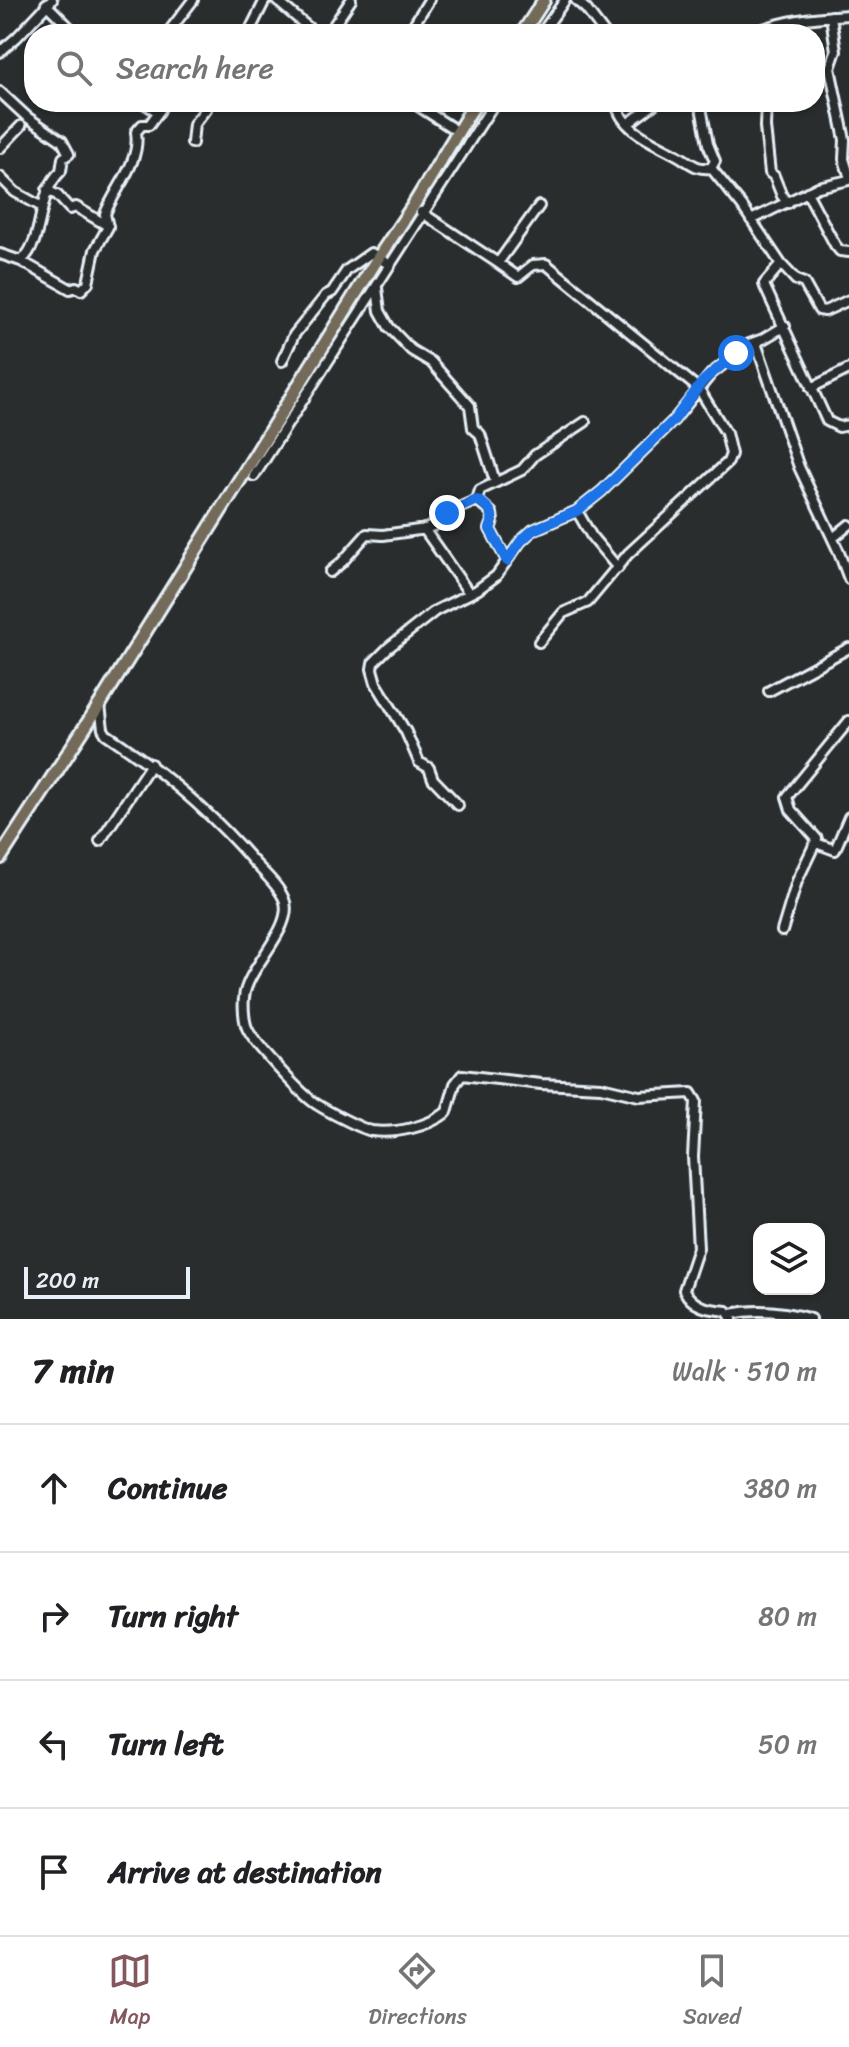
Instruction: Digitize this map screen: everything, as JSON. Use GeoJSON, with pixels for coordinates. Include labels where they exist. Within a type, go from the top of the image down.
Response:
{"type":"FeatureCollection","features":[{"type":"Feature","properties":{"kind":"main road"},"geometry":{"type":"LineString","coordinates":[[528,24],[544,0]]}},
{"type":"Feature","properties":{"kind":"main road"},"geometry":{"type":"LineString","coordinates":[[0,858],[100,704],[378,258],[418,210],[469,112]]}},
{"type":"Feature","properties":{"kind":"street"},"geometry":{"type":"LineString","coordinates":[[175,24],[193,0]]}},
{"type":"Feature","properties":{"kind":"street"},"geometry":{"type":"LineString","coordinates":[[253,24],[265,0]]}},
{"type":"Feature","properties":{"kind":"street"},"geometry":{"type":"LineString","coordinates":[[276,0],[304,24]]}},
{"type":"Feature","properties":{"kind":"street"},"geometry":{"type":"LineString","coordinates":[[335,24],[351,0]]}},
{"type":"Feature","properties":{"kind":"street"},"geometry":{"type":"LineString","coordinates":[[414,24],[429,0]]}},
{"type":"Feature","properties":{"kind":"street"},"geometry":{"type":"LineString","coordinates":[[548,24],[565,0]]}},
{"type":"Feature","properties":{"kind":"street"},"geometry":{"type":"LineString","coordinates":[[576,0],[597,24]]}},
{"type":"Feature","properties":{"kind":"street"},"geometry":{"type":"LineString","coordinates":[[29,24],[49,2],[68,24]]}},
{"type":"Feature","properties":{"kind":"street"},"geometry":{"type":"LineString","coordinates":[[778,24],[849,15]]}},
{"type":"Feature","properties":{"kind":"street"},"geometry":{"type":"LineString","coordinates":[[751,220],[807,192],[849,177],[844,159],[845,140],[830,68],[836,51],[831,16]]}},
{"type":"Feature","properties":{"kind":"street"},"geometry":{"type":"LineString","coordinates":[[0,52],[24,29]]}},
{"type":"Feature","properties":{"kind":"street"},"geometry":{"type":"LineString","coordinates":[[0,92],[66,146],[69,154],[63,158],[61,171],[54,176],[47,190],[40,224],[31,248],[21,261]]}},
{"type":"Feature","properties":{"kind":"street"},"geometry":{"type":"LineString","coordinates":[[0,254],[21,261],[70,289],[76,287],[81,290],[88,283],[95,250],[108,227],[105,214],[135,153],[138,141],[136,132],[142,125],[149,125],[158,112]]}},
{"type":"Feature","properties":{"kind":"street"},"geometry":{"type":"LineString","coordinates":[[192,143],[194,124],[204,112]]}},
{"type":"Feature","properties":{"kind":"street"},"geometry":{"type":"LineString","coordinates":[[428,112],[457,131]]}},
{"type":"Feature","properties":{"kind":"street"},"geometry":{"type":"LineString","coordinates":[[254,476],[377,288],[418,210],[488,112]]}},
{"type":"Feature","properties":{"kind":"street"},"geometry":{"type":"LineString","coordinates":[[619,112],[645,140],[696,168],[711,168]]}},
{"type":"Feature","properties":{"kind":"street"},"geometry":{"type":"LineString","coordinates":[[629,123],[644,112]]}},
{"type":"Feature","properties":{"kind":"street"},"geometry":{"type":"LineString","coordinates":[[702,112],[715,161],[711,168]]}},
{"type":"Feature","properties":{"kind":"street"},"geometry":{"type":"LineString","coordinates":[[766,112],[770,173],[788,203]]}},
{"type":"Feature","properties":{"kind":"street"},"geometry":{"type":"LineString","coordinates":[[0,148],[21,126]]}},
{"type":"Feature","properties":{"kind":"street"},"geometry":{"type":"LineString","coordinates":[[711,168],[781,264],[796,280],[804,283],[821,311],[849,300]]}},
{"type":"Feature","properties":{"kind":"street"},"geometry":{"type":"LineString","coordinates":[[0,177],[15,192],[42,207]]}},
{"type":"Feature","properties":{"kind":"street"},"geometry":{"type":"LineString","coordinates":[[47,190],[57,195],[70,209],[76,207],[108,227]]}},
{"type":"Feature","properties":{"kind":"street"},"geometry":{"type":"LineString","coordinates":[[807,192],[835,245],[840,251],[849,252]]}},
{"type":"Feature","properties":{"kind":"street"},"geometry":{"type":"LineString","coordinates":[[498,263],[539,206]]}},
{"type":"Feature","properties":{"kind":"street"},"geometry":{"type":"LineString","coordinates":[[418,210],[518,277],[533,265],[546,264],[699,389],[726,433],[731,454],[728,462],[636,546],[588,602],[563,613],[539,642]]}},
{"type":"Feature","properties":{"kind":"street"},"geometry":{"type":"LineString","coordinates":[[282,361],[294,335],[347,270],[371,253],[390,265]]}},
{"type":"Feature","properties":{"kind":"street"},"geometry":{"type":"LineString","coordinates":[[781,264],[764,284],[827,421],[839,427],[849,425]]}},
{"type":"Feature","properties":{"kind":"street"},"geometry":{"type":"LineString","coordinates":[[377,288],[380,311],[389,327],[411,350],[431,362],[470,406],[473,428],[480,434],[495,481]]}},
{"type":"Feature","properties":{"kind":"street"},"geometry":{"type":"LineString","coordinates":[[458,805],[433,779],[429,768],[419,762],[406,732],[376,683],[373,663],[423,619],[496,576],[521,541],[533,530],[577,511],[640,456],[703,381],[749,344],[785,326]]}},
{"type":"Feature","properties":{"kind":"street"},"geometry":{"type":"LineString","coordinates":[[756,343],[803,477],[849,579]]}},
{"type":"Feature","properties":{"kind":"street"},"geometry":{"type":"LineString","coordinates":[[811,388],[849,369]]}},
{"type":"Feature","properties":{"kind":"street"},"geometry":{"type":"LineString","coordinates":[[330,572],[367,534],[383,535],[435,525],[447,513],[477,500],[480,490],[522,470],[535,455],[585,422]]}},
{"type":"Feature","properties":{"kind":"street"},"geometry":{"type":"LineString","coordinates":[[477,500],[492,513],[490,529],[507,561]]}},
{"type":"Feature","properties":{"kind":"street"},"geometry":{"type":"LineString","coordinates":[[577,511],[592,537],[618,568]]}},
{"type":"Feature","properties":{"kind":"street"},"geometry":{"type":"LineString","coordinates":[[833,538],[849,525]]}},
{"type":"Feature","properties":{"kind":"street"},"geometry":{"type":"LineString","coordinates":[[424,529],[469,593]]}},
{"type":"Feature","properties":{"kind":"street"},"geometry":{"type":"LineString","coordinates":[[769,691],[849,648]]}},
{"type":"Feature","properties":{"kind":"street"},"geometry":{"type":"LineString","coordinates":[[100,704],[106,734],[151,764],[222,826],[286,902],[282,924],[244,995],[246,1028],[265,1053],[311,1100],[370,1131],[392,1131],[410,1128],[447,1112],[455,1084],[462,1075],[601,1087],[639,1096],[691,1093],[696,1101],[693,1157],[698,1248],[684,1290],[691,1301],[704,1309],[727,1311],[731,1317],[745,1311],[773,1311],[811,1319]]}},
{"type":"Feature","properties":{"kind":"street"},"geometry":{"type":"LineString","coordinates":[[782,931],[797,881],[816,843],[816,835],[791,810],[787,797],[849,721]]}},
{"type":"Feature","properties":{"kind":"street"},"geometry":{"type":"LineString","coordinates":[[100,841],[151,764]]}},
{"type":"Feature","properties":{"kind":"street"},"geometry":{"type":"LineString","coordinates":[[816,843],[835,850],[849,817]]}},
{"type":"Feature","properties":{"kind":"route"},"geometry":{"type":"LineString","coordinates":[[447,513],[477,500],[483,504],[492,513],[490,529],[507,561],[533,530],[577,511],[602,491],[674,420],[703,381],[736,353]]}}]}
